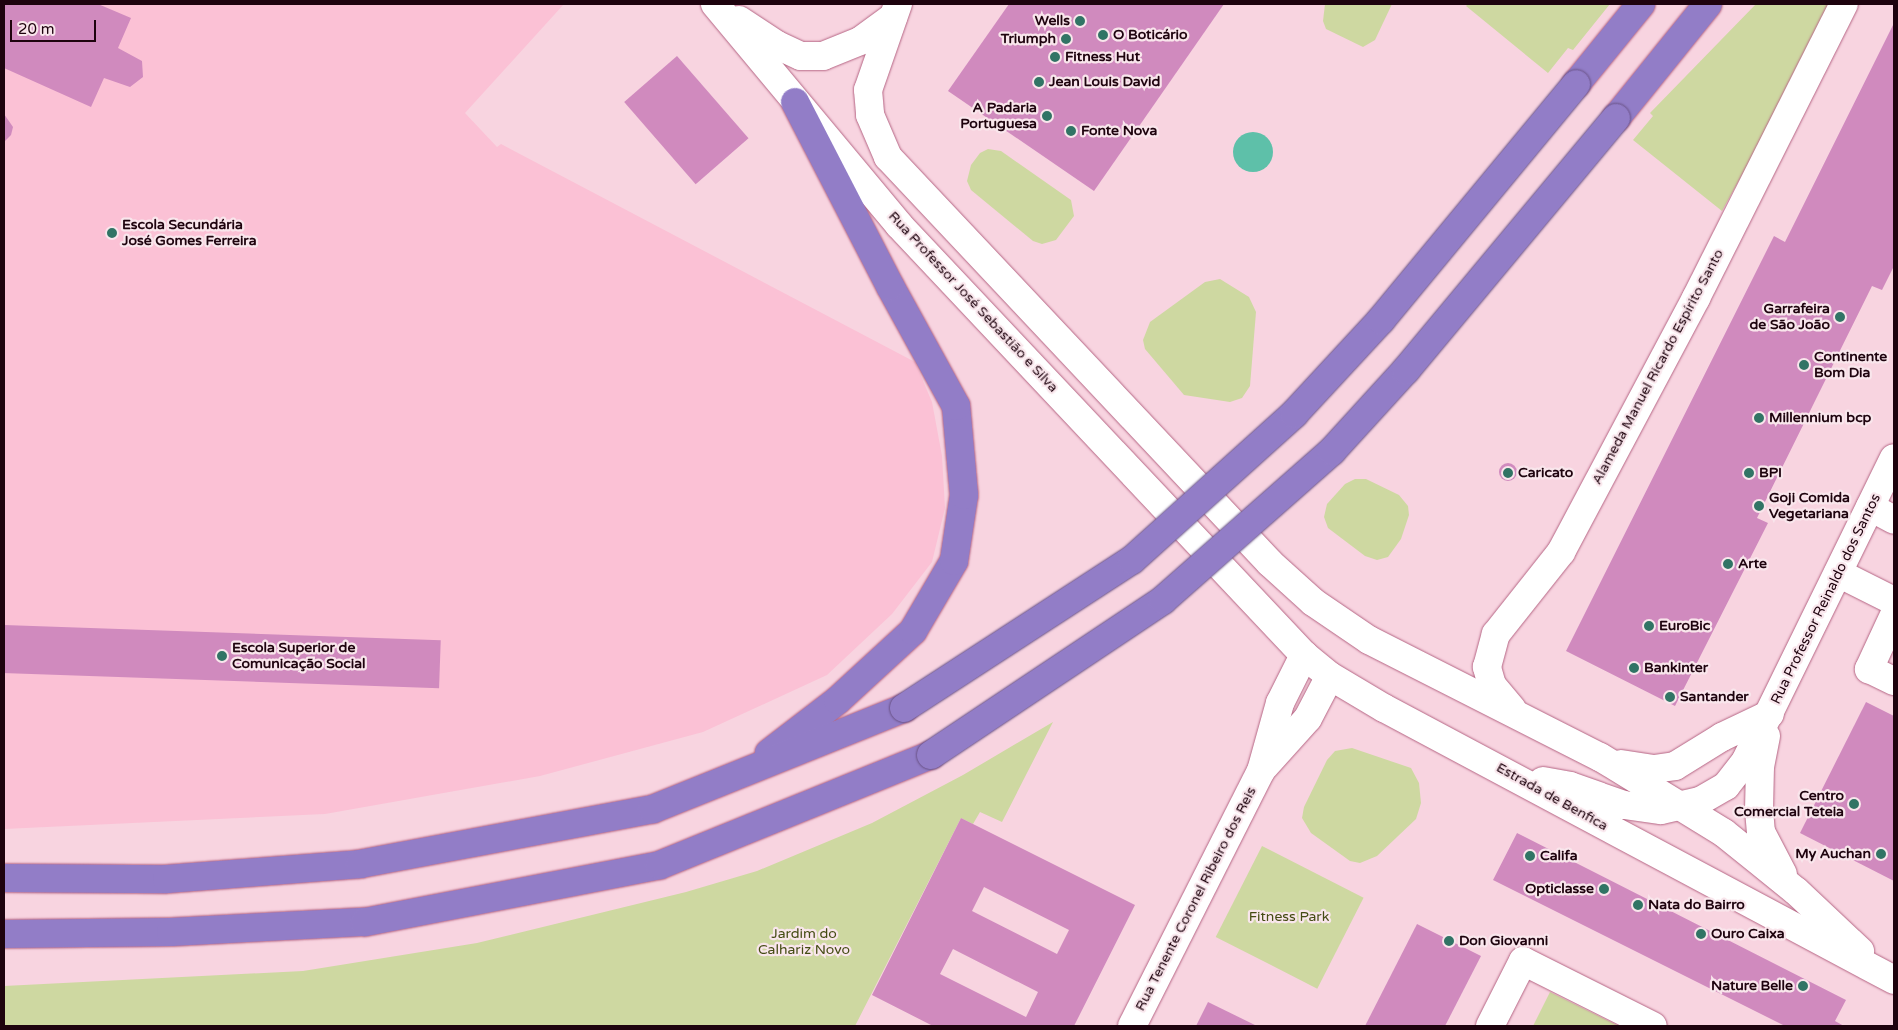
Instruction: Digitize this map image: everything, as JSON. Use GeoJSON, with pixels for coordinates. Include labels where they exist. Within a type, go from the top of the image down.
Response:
{"type":"FeatureCollection","features":[{"type":"Feature","properties":{"kind":"highway"},"geometry":{"type":"LineString","coordinates":[[4,878],[167,879],[360,864],[654,809],[740,776],[904,708],[1132,560],[1294,414],[1381,320],[1642,4]]}},
{"type":"Feature","properties":{"kind":"highway"},"geometry":{"type":"LineString","coordinates":[[4,934],[170,932],[374,921],[660,865],[931,755],[1163,600],[1332,451],[1406,370],[1616,118],[1708,4]]}},
{"type":"Feature","properties":{"kind":"highway"},"geometry":{"type":"LineString","coordinates":[[740,776],[838,700],[913,631],[954,561],[964,495],[956,406],[890,286],[795,102]]}},
{"type":"Feature","properties":{"kind":"street","name":"Alameda Manuel Ricardo Espírito Santo"},"geometry":{"type":"LineString","coordinates":[[1519,716],[1492,685],[1487,667],[1490,649],[1496,634],[1561,552],[1600,474],[1665,356],[1844,4]]}},
{"type":"Feature","properties":{"kind":"street"},"geometry":{"type":"LineString","coordinates":[[716,5],[777,45],[801,56],[823,56],[844,49],[895,10]]}},
{"type":"Feature","properties":{"kind":"street","name":"Rua Professor José Sebastião e Silva"},"geometry":{"type":"LineString","coordinates":[[716,5],[899,225],[1242,590]]}},
{"type":"Feature","properties":{"kind":"street","name":"Estrada de Benfica"},"geometry":{"type":"LineString","coordinates":[[895,10],[868,90],[870,115],[888,157],[1270,563],[1313,602],[1369,640],[1600,757],[1683,806],[1724,833],[1796,891],[1889,977]]}},
{"type":"Feature","properties":{"kind":"street","name":"Rua Professor Reinaldo dos Santos"},"geometry":{"type":"LineString","coordinates":[[1683,806],[1726,786],[1746,760],[1894,458]]}},
{"type":"Feature","properties":{"kind":"street"},"geometry":{"type":"LineString","coordinates":[[1870,507],[1894,520]]}},
{"type":"Feature","properties":{"kind":"street"},"geometry":{"type":"LineString","coordinates":[[1838,573],[1894,601]]}},
{"type":"Feature","properties":{"kind":"street","name":"Estrada de Benfica"},"geometry":{"type":"LineString","coordinates":[[1242,590],[1304,655],[1330,676],[1384,708],[1515,775],[1889,977]]}},
{"type":"Feature","properties":{"kind":"street"},"geometry":{"type":"LineString","coordinates":[[1894,615],[1869,669],[1894,681]]}},
{"type":"Feature","properties":{"kind":"street","name":"Rua Tenente Coronel Ribeiro dos Reis"},"geometry":{"type":"LineString","coordinates":[[1132,1026],[1261,771],[1280,703],[1304,655]]}},
{"type":"Feature","properties":{"kind":"street","name":"Rua Tenente Coronel Ribeiro dos Reis"},"geometry":{"type":"LineString","coordinates":[[1261,771],[1308,718],[1330,676]]}},
{"type":"Feature","properties":{"kind":"street","name":"Rua Professor Reinaldo dos Santos"},"geometry":{"type":"LineString","coordinates":[[1600,757],[1654,769],[1675,766],[1722,736],[1770,714]]}},
{"type":"Feature","properties":{"kind":"street","name":"Rua Professor Reinaldo dos Santos"},"geometry":{"type":"LineString","coordinates":[[1770,714],[1760,766],[1761,832],[1775,864],[1796,891]]}},
{"type":"Feature","properties":{"kind":"street"},"geometry":{"type":"LineString","coordinates":[[1515,775],[1570,786],[1633,807],[1661,810],[1683,806]]}},
{"type":"Feature","properties":{"kind":"street"},"geometry":{"type":"LineString","coordinates":[[1490,1026],[1523,961],[1653,1026]]}},
{"type":"Feature","properties":{"kind":"shaded area"},"geometry":{"type":"Polygon","coordinates":[[[4,4],[564,4],[465,113],[497,147],[501,144],[915,362],[932,402],[942,456],[945,508],[932,562],[892,614],[827,675],[703,732],[540,776],[325,814],[4,829],[4,4]]]}},
{"type":"Feature","properties":{"kind":"shaded area"},"geometry":{"type":"Polygon","coordinates":[[[1257,132],[1264,135],[1270,141],[1273,152],[1272,160],[1264,169],[1257,172],[1249,172],[1242,169],[1234,160],[1233,148],[1236,141],[1245,133],[1257,132]]]}},
{"type":"Feature","properties":{"kind":"green space"},"geometry":{"type":"Polygon","coordinates":[[[1325,4],[1392,4],[1375,40],[1363,47],[1326,29],[1323,21],[1325,4]]]}},
{"type":"Feature","properties":{"kind":"green space"},"geometry":{"type":"Polygon","coordinates":[[[1468,4],[1610,4],[1573,50],[1568,48],[1548,73],[1466,6],[1468,4]]]}},
{"type":"Feature","properties":{"kind":"green space"},"geometry":{"type":"Polygon","coordinates":[[[1756,4],[1837,4],[1722,211],[1633,140],[1653,116],[1650,113],[1756,4]]]}},
{"type":"Feature","properties":{"kind":"green space"},"geometry":{"type":"Polygon","coordinates":[[[988,149],[1001,151],[1071,200],[1074,216],[1056,240],[1042,244],[1033,241],[971,190],[967,181],[971,165],[980,153],[988,149]]]}},
{"type":"Feature","properties":{"kind":"green space"},"geometry":{"type":"Polygon","coordinates":[[[1220,279],[1249,297],[1256,312],[1250,386],[1242,398],[1230,402],[1184,395],[1145,349],[1143,340],[1150,322],[1205,282],[1220,279]]]}},
{"type":"Feature","properties":{"kind":"green space"},"geometry":{"type":"Polygon","coordinates":[[[1355,479],[1366,479],[1399,495],[1408,506],[1409,515],[1401,539],[1388,557],[1377,560],[1365,556],[1328,528],[1324,517],[1327,504],[1345,484],[1355,479]]]}},
{"type":"Feature","properties":{"kind":"green space","name":"Jardim do Calhariz Novo"},"geometry":{"type":"Polygon","coordinates":[[[1053,722],[1002,822],[980,812],[973,824],[961,818],[855,1026],[4,1026],[4,986],[303,971],[477,943],[686,892],[757,871],[872,823],[963,775],[1053,722]]]}},
{"type":"Feature","properties":{"kind":"green space"},"geometry":{"type":"Polygon","coordinates":[[[1352,748],[1411,768],[1419,783],[1421,803],[1416,819],[1377,856],[1360,863],[1350,861],[1311,833],[1302,818],[1304,807],[1327,760],[1335,751],[1352,748]]]}},
{"type":"Feature","properties":{"kind":"green space","name":"Fitness Park"},"geometry":{"type":"Polygon","coordinates":[[[1262,846],[1364,898],[1317,989],[1216,937],[1262,846]]]}},
{"type":"Feature","properties":{"kind":"green space"},"geometry":{"type":"Polygon","coordinates":[[[1550,992],[1619,1026],[1533,1026],[1550,992]]]}},
{"type":"Feature","properties":{"kind":"building"},"geometry":{"type":"Polygon","coordinates":[[[4,4],[98,4],[131,18],[118,48],[142,61],[143,77],[130,87],[104,78],[91,107],[4,68],[4,4]]]}},
{"type":"Feature","properties":{"kind":"building","name":"Fonte Nova"},"geometry":{"type":"Polygon","coordinates":[[[1009,4],[1224,4],[1094,191],[948,91],[1009,4]]]}},
{"type":"Feature","properties":{"kind":"building"},"geometry":{"type":"Polygon","coordinates":[[[1894,23],[1894,266],[1882,290],[1872,286],[1757,518],[1768,523],[1675,706],[1566,651],[1774,236],[1785,242],[1894,23]]]}},
{"type":"Feature","properties":{"kind":"building"},"geometry":{"type":"Polygon","coordinates":[[[677,56],[749,138],[696,184],[624,102],[677,56]]]}},
{"type":"Feature","properties":{"kind":"building"},"geometry":{"type":"Polygon","coordinates":[[[4,114],[13,127],[11,135],[4,142],[4,114]]]}},
{"type":"Feature","properties":{"kind":"building","name":"Caricato"},"geometry":{"type":"Polygon","coordinates":[[[1508,463],[1514,466],[1517,472],[1514,478],[1508,481],[1502,478],[1499,472],[1502,466],[1508,463]]]}},
{"type":"Feature","properties":{"kind":"building","name":"Escola Superior de Comunicação Social"},"geometry":{"type":"Polygon","coordinates":[[[4,625],[441,640],[439,688],[4,673],[4,625]]]}},
{"type":"Feature","properties":{"kind":"building","name":"Centro Comercial Teteia"},"geometry":{"type":"Polygon","coordinates":[[[1866,702],[1894,716],[1894,881],[1800,833],[1866,702]]]}},
{"type":"Feature","properties":{"kind":"building"},"geometry":{"type":"Polygon","coordinates":[[[961,818],[1135,905],[1074,1026],[933,1026],[872,995],[961,818]],[[984,887],[972,911],[1057,954],[1069,930],[984,887]],[[953,949],[940,974],[1026,1017],[1038,992],[953,949]]]}},
{"type":"Feature","properties":{"kind":"building"},"geometry":{"type":"Polygon","coordinates":[[[1517,833],[1846,1000],[1835,1021],[1844,1026],[1785,1026],[1493,880],[1517,833]]]}},
{"type":"Feature","properties":{"kind":"building"},"geometry":{"type":"Polygon","coordinates":[[[1417,924],[1481,956],[1445,1026],[1365,1026],[1417,924]]]}},
{"type":"Feature","properties":{"kind":"building"},"geometry":{"type":"Polygon","coordinates":[[[1208,1002],[1257,1026],[1196,1026],[1208,1002]]]}},
{"type":"Feature","properties":{"kind":"place","name":"Wells"},"geometry":{"type":"Point","coordinates":[1080,21]}},
{"type":"Feature","properties":{"kind":"place","name":"O Boticário"},"geometry":{"type":"Point","coordinates":[1103,35]}},
{"type":"Feature","properties":{"kind":"place","name":"Triumph"},"geometry":{"type":"Point","coordinates":[1066,39]}},
{"type":"Feature","properties":{"kind":"place","name":"Fitness Hut"},"geometry":{"type":"Point","coordinates":[1055,57]}},
{"type":"Feature","properties":{"kind":"place","name":"Jean Louis David"},"geometry":{"type":"Point","coordinates":[1039,82]}},
{"type":"Feature","properties":{"kind":"place","name":"A Padaria Portuguesa"},"geometry":{"type":"Point","coordinates":[1047,116]}},
{"type":"Feature","properties":{"kind":"place","name":"Fonte Nova"},"geometry":{"type":"Point","coordinates":[1071,131]}},
{"type":"Feature","properties":{"kind":"place","name":"Escola Secundária José Gomes Ferreira"},"geometry":{"type":"Point","coordinates":[112,233]}},
{"type":"Feature","properties":{"kind":"place","name":"Garrafeira de São João"},"geometry":{"type":"Point","coordinates":[1840,317]}},
{"type":"Feature","properties":{"kind":"place","name":"Continente Bom Dia"},"geometry":{"type":"Point","coordinates":[1804,365]}},
{"type":"Feature","properties":{"kind":"place","name":"Millennium bcp"},"geometry":{"type":"Point","coordinates":[1759,418]}},
{"type":"Feature","properties":{"kind":"place","name":"Caricato"},"geometry":{"type":"Point","coordinates":[1508,473]}},
{"type":"Feature","properties":{"kind":"place","name":"BPI"},"geometry":{"type":"Point","coordinates":[1749,473]}},
{"type":"Feature","properties":{"kind":"place","name":"Goji Comida Vegetariana"},"geometry":{"type":"Point","coordinates":[1759,506]}},
{"type":"Feature","properties":{"kind":"place","name":"Arte"},"geometry":{"type":"Point","coordinates":[1728,564]}},
{"type":"Feature","properties":{"kind":"place","name":"EuroBic"},"geometry":{"type":"Point","coordinates":[1649,626]}},
{"type":"Feature","properties":{"kind":"place","name":"Escola Superior de Comunicação Social"},"geometry":{"type":"Point","coordinates":[222,656]}},
{"type":"Feature","properties":{"kind":"place","name":"Bankinter"},"geometry":{"type":"Point","coordinates":[1634,668]}},
{"type":"Feature","properties":{"kind":"place","name":"Santander"},"geometry":{"type":"Point","coordinates":[1670,697]}},
{"type":"Feature","properties":{"kind":"place","name":"Centro Comercial Teteia"},"geometry":{"type":"Point","coordinates":[1854,804]}},
{"type":"Feature","properties":{"kind":"place","name":"My Auchan"},"geometry":{"type":"Point","coordinates":[1881,854]}},
{"type":"Feature","properties":{"kind":"place","name":"Califa"},"geometry":{"type":"Point","coordinates":[1530,856]}},
{"type":"Feature","properties":{"kind":"place","name":"Opticlasse"},"geometry":{"type":"Point","coordinates":[1604,889]}},
{"type":"Feature","properties":{"kind":"place","name":"Nata do Bairro"},"geometry":{"type":"Point","coordinates":[1638,905]}},
{"type":"Feature","properties":{"kind":"place","name":"Ouro Caixa"},"geometry":{"type":"Point","coordinates":[1701,934]}},
{"type":"Feature","properties":{"kind":"place","name":"Don Giovanni"},"geometry":{"type":"Point","coordinates":[1449,941]}},
{"type":"Feature","properties":{"kind":"place","name":"Nature Belle"},"geometry":{"type":"Point","coordinates":[1803,986]}}]}
